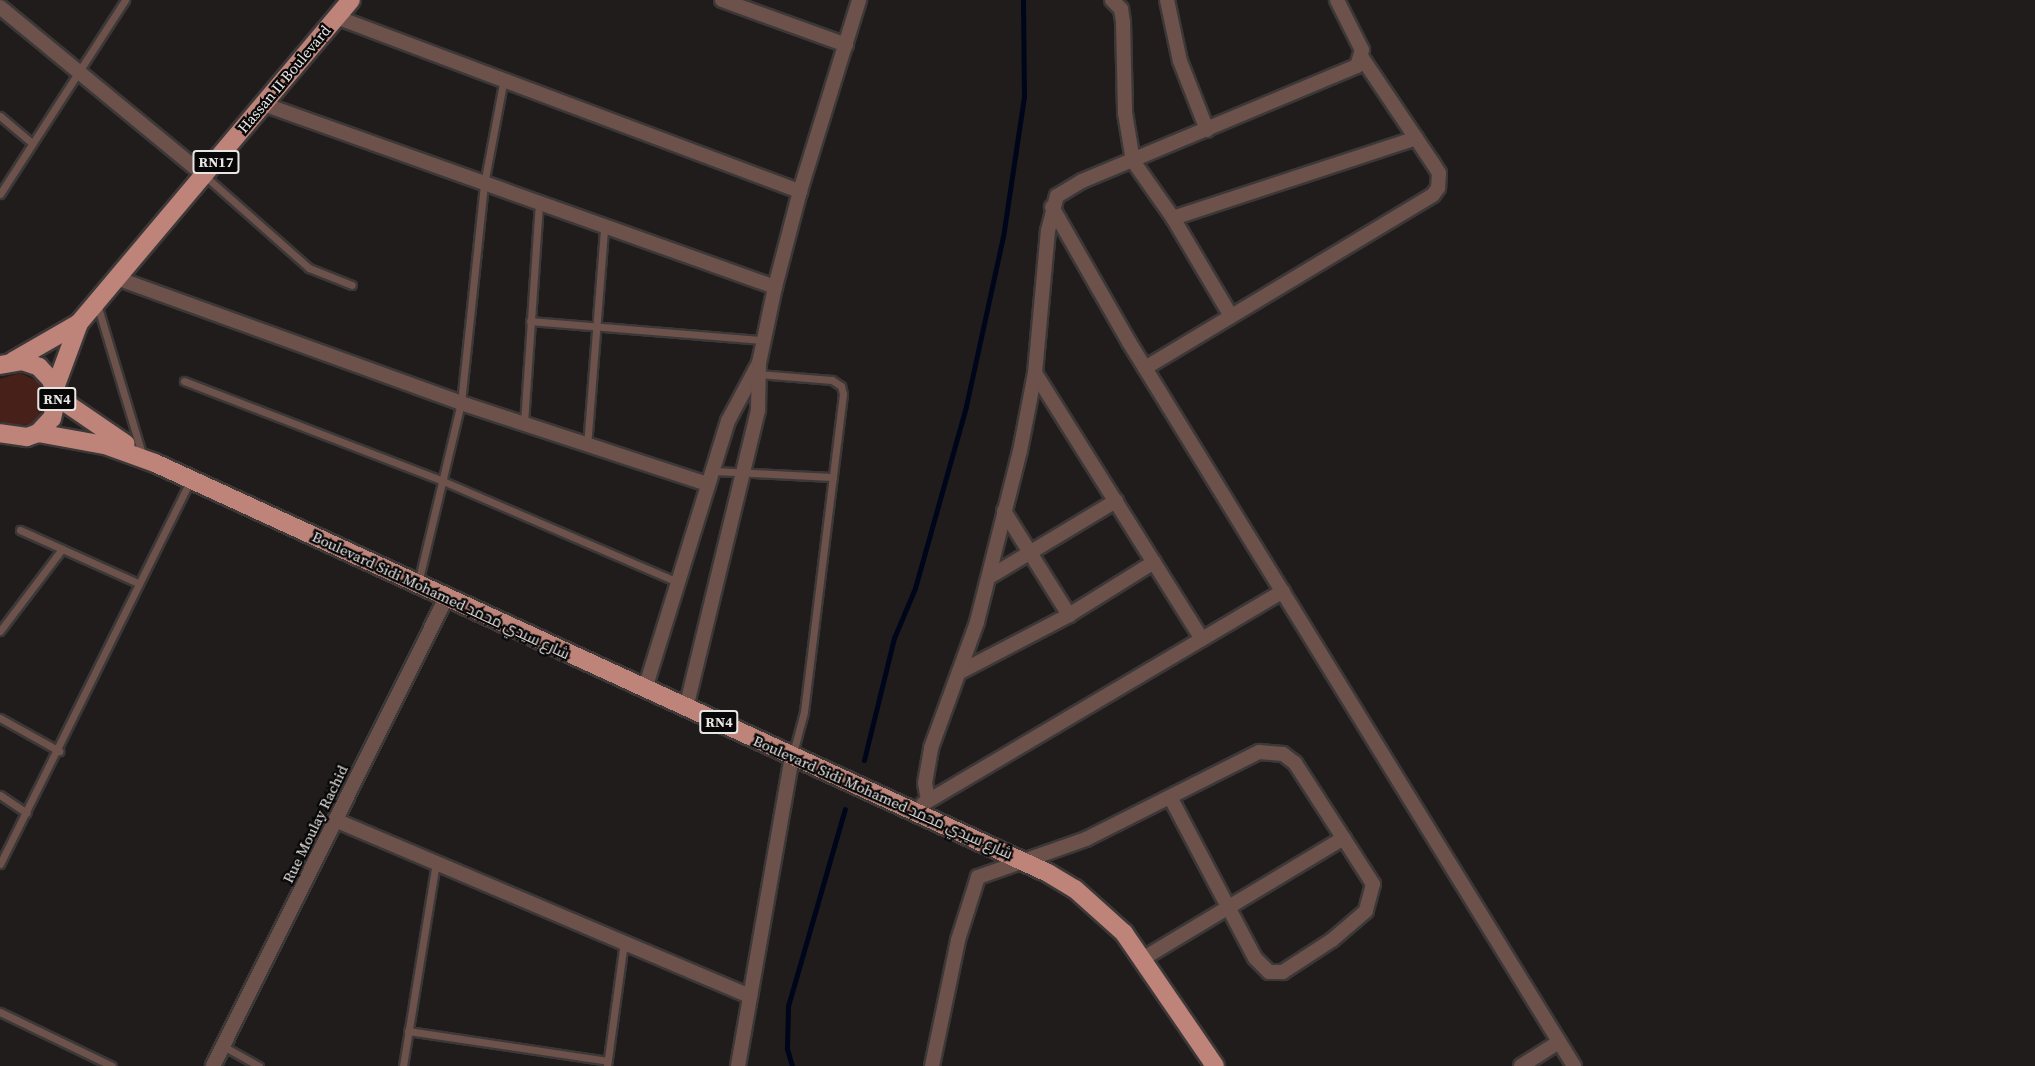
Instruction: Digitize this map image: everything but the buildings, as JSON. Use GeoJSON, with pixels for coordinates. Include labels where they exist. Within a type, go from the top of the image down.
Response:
{"type":"FeatureCollection","features":[{"type":"Feature","properties":{"kind":"main road","name":"Hassan II Boulevard"},"geometry":{"type":"LineString","coordinates":[[79,323],[119,279],[351,0]]}},
{"type":"Feature","properties":{"kind":"main road","name":"RN17"},"geometry":{"type":"LineString","coordinates":[[4,364],[79,323]]}},
{"type":"Feature","properties":{"kind":"main road","name":"RN17"},"geometry":{"type":"LineString","coordinates":[[56,393],[79,323]]}},
{"type":"Feature","properties":{"kind":"main road","name":"RN4"},"geometry":{"type":"LineString","coordinates":[[4,364],[39,367],[56,393],[148,458]]}},
{"type":"Feature","properties":{"kind":"main road","name":"RN4"},"geometry":{"type":"LineString","coordinates":[[38,433],[52,418],[56,393]]}},
{"type":"Feature","properties":{"kind":"main road","name":"RN4"},"geometry":{"type":"LineString","coordinates":[[0,433],[12,438],[38,433],[105,445],[148,458]]}},
{"type":"Feature","properties":{"kind":"main road","name":"Boulevard Sidi Mohamed شارع سيدي محمد"},"geometry":{"type":"LineString","coordinates":[[148,458],[191,480],[686,708],[792,755],[921,805],[1075,889],[1102,910],[1144,958],[1215,1066]]}},
{"type":"Feature","properties":{"kind":"street"},"geometry":{"type":"LineString","coordinates":[[722,0],[846,45]]}},
{"type":"Feature","properties":{"kind":"street"},"geometry":{"type":"LineString","coordinates":[[686,708],[758,410],[757,370],[762,340],[800,191],[859,0]]}},
{"type":"Feature","properties":{"kind":"street"},"geometry":{"type":"LineString","coordinates":[[1112,0],[1121,9],[1124,22],[1125,112],[1133,161],[1173,218],[1232,315]]}},
{"type":"Feature","properties":{"kind":"street"},"geometry":{"type":"LineString","coordinates":[[1167,0],[1180,61],[1207,130]]}},
{"type":"Feature","properties":{"kind":"street"},"geometry":{"type":"LineString","coordinates":[[1145,368],[1433,195],[1439,173],[1362,58],[1356,34],[1337,0]]}},
{"type":"Feature","properties":{"kind":"street"},"geometry":{"type":"LineString","coordinates":[[0,7],[205,176]]}},
{"type":"Feature","properties":{"kind":"street"},"geometry":{"type":"LineString","coordinates":[[336,18],[503,83],[800,191]]}},
{"type":"Feature","properties":{"kind":"street"},"geometry":{"type":"LineString","coordinates":[[921,805],[931,748],[962,671],[991,576],[1035,373],[1052,207],[1064,189],[1343,73],[1362,58]]}},
{"type":"Feature","properties":{"kind":"street"},"geometry":{"type":"LineString","coordinates":[[263,104],[604,228],[775,287]]}},
{"type":"Feature","properties":{"kind":"street"},"geometry":{"type":"LineString","coordinates":[[1173,218],[1416,138]]}},
{"type":"Feature","properties":{"kind":"street"},"geometry":{"type":"LineString","coordinates":[[1052,207],[1145,368],[1574,1066]]}},
{"type":"Feature","properties":{"kind":"street"},"geometry":{"type":"LineString","coordinates":[[119,279],[461,403],[587,446],[709,478]]}},
{"type":"Feature","properties":{"kind":"street"},"geometry":{"type":"LineString","coordinates":[[645,689],[709,478],[735,403],[757,370]]}},
{"type":"Feature","properties":{"kind":"street"},"geometry":{"type":"LineString","coordinates":[[1035,373],[1202,639]]}},
{"type":"Feature","properties":{"kind":"street"},"geometry":{"type":"LineString","coordinates":[[991,576],[1030,550],[1116,501]]}},
{"type":"Feature","properties":{"kind":"street"},"geometry":{"type":"LineString","coordinates":[[1004,511],[1069,615]]}},
{"type":"Feature","properties":{"kind":"street"},"geometry":{"type":"LineString","coordinates":[[962,671],[1069,615],[1154,562]]}},
{"type":"Feature","properties":{"kind":"street"},"geometry":{"type":"LineString","coordinates":[[921,805],[1283,591]]}},
{"type":"Feature","properties":{"kind":"street","name":"Rue Moulay Rachid"},"geometry":{"type":"LineString","coordinates":[[213,1066],[447,596]]}},
{"type":"Feature","properties":{"kind":"street"},"geometry":{"type":"LineString","coordinates":[[933,1066],[958,940],[978,877],[1086,839],[1171,799],[1259,752],[1283,754],[1295,763],[1373,884],[1366,910],[1332,940],[1283,972],[1269,972],[1255,958],[1171,799]]}},
{"type":"Feature","properties":{"kind":"street"},"geometry":{"type":"LineString","coordinates":[[738,1066],[792,755]]}},
{"type":"Feature","properties":{"kind":"street"},"geometry":{"type":"LineString","coordinates":[[335,820],[750,996]]}},
{"type":"Feature","properties":{"kind":"street"},"geometry":{"type":"LineString","coordinates":[[1144,958],[1344,838]]}},
{"type":"Feature","properties":{"kind":"street"},"geometry":{"type":"LineString","coordinates":[[1521,1066],[1559,1042]]}},
{"type":"Feature","properties":{"kind":"lane"},"geometry":{"type":"LineString","coordinates":[[0,194],[125,0]]}},
{"type":"Feature","properties":{"kind":"lane"},"geometry":{"type":"LineString","coordinates":[[418,583],[461,403],[484,184],[503,83]]}},
{"type":"Feature","properties":{"kind":"lane"},"geometry":{"type":"LineString","coordinates":[[0,116],[32,143]]}},
{"type":"Feature","properties":{"kind":"lane"},"geometry":{"type":"LineString","coordinates":[[205,176],[309,268],[352,285]]}},
{"type":"Feature","properties":{"kind":"lane"},"geometry":{"type":"LineString","coordinates":[[524,423],[539,204]]}},
{"type":"Feature","properties":{"kind":"lane"},"geometry":{"type":"LineString","coordinates":[[587,446],[604,228]]}},
{"type":"Feature","properties":{"kind":"lane"},"geometry":{"type":"LineString","coordinates":[[97,303],[148,458]]}},
{"type":"Feature","properties":{"kind":"lane"},"geometry":{"type":"LineString","coordinates":[[530,321],[597,329],[762,340]]}},
{"type":"Feature","properties":{"kind":"lane"},"geometry":{"type":"LineString","coordinates":[[757,370],[832,380],[841,386],[842,409],[803,719],[792,755]]}},
{"type":"Feature","properties":{"kind":"lane"},"geometry":{"type":"LineString","coordinates":[[184,381],[443,481],[677,582]]}},
{"type":"Feature","properties":{"kind":"lane"},"geometry":{"type":"LineString","coordinates":[[709,478],[744,472],[833,477]]}},
{"type":"Feature","properties":{"kind":"lane"},"geometry":{"type":"LineString","coordinates":[[0,864],[59,751],[138,583],[191,480]]}},
{"type":"Feature","properties":{"kind":"lane"},"geometry":{"type":"LineString","coordinates":[[20,530],[138,583]]}},
{"type":"Feature","properties":{"kind":"lane"},"geometry":{"type":"LineString","coordinates":[[0,631],[62,549]]}},
{"type":"Feature","properties":{"kind":"lane"},"geometry":{"type":"LineString","coordinates":[[0,718],[59,751]]}},
{"type":"Feature","properties":{"kind":"lane"},"geometry":{"type":"LineString","coordinates":[[0,795],[27,813]]}},
{"type":"Feature","properties":{"kind":"lane"},"geometry":{"type":"LineString","coordinates":[[403,1066],[436,862]]}},
{"type":"Feature","properties":{"kind":"lane"},"geometry":{"type":"LineString","coordinates":[[408,1031],[607,1063],[624,942]]}},
{"type":"Feature","properties":{"kind":"lane"},"geometry":{"type":"LineString","coordinates":[[0,1012],[112,1066]]}},
{"type":"Feature","properties":{"kind":"lane"},"geometry":{"type":"LineString","coordinates":[[223,1046],[259,1066]]}},
{"type":"Feature","properties":{"kind":"shaded area"},"geometry":{"type":"Polygon","coordinates":[[[20,373],[39,382],[46,403],[33,424],[8,426],[0,421],[0,379],[20,373]]]}},
{"type":"Feature","properties":{"kind":"waterway"},"geometry":{"type":"LineString","coordinates":[[864,760],[894,638],[915,588],[966,406],[1003,237],[1024,97],[1023,0]]}},
{"type":"Feature","properties":{"kind":"waterway"},"geometry":{"type":"LineString","coordinates":[[792,1066],[787,1048],[788,1006],[845,809]]}}]}
